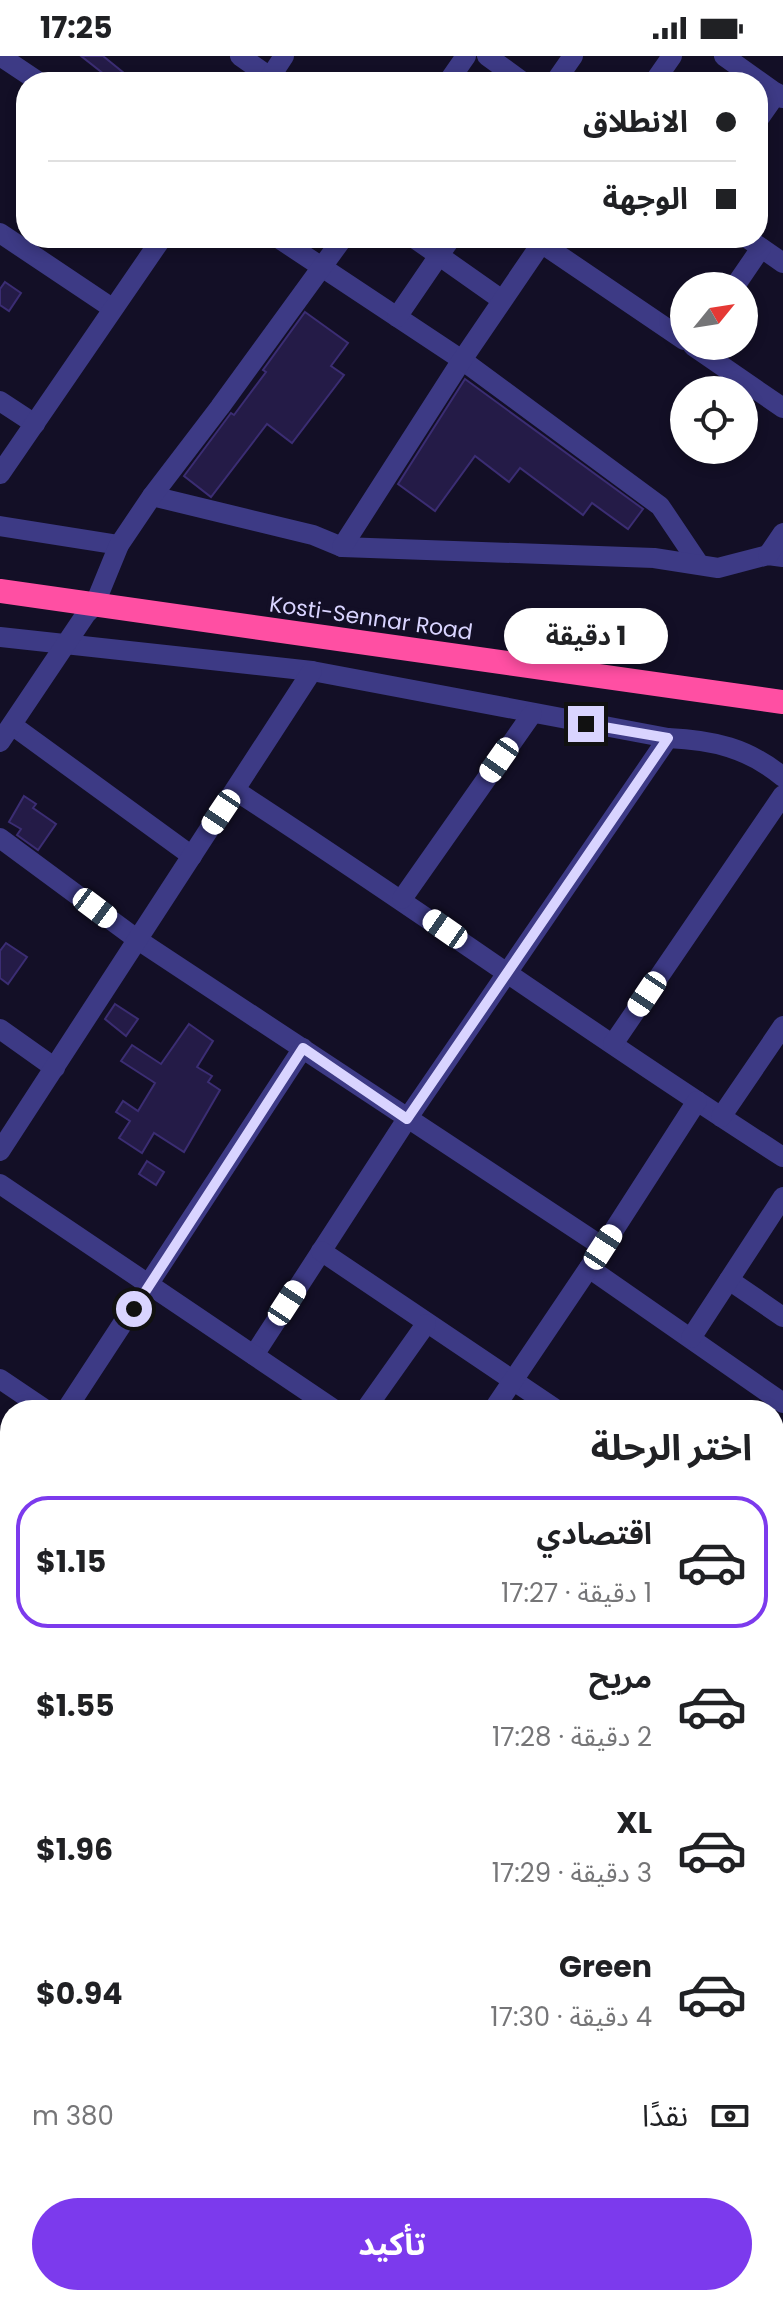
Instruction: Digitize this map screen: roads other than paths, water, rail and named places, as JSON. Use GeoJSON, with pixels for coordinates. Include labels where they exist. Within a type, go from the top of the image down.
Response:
{"type":"FeatureCollection","features":[{"type":"Feature","properties":{"kind":"highway","name":"Kosti-Sennar Road"},"geometry":{"type":"LineString","coordinates":[[0,591],[783,702]]}},
{"type":"Feature","properties":{"kind":"street"},"geometry":{"type":"LineString","coordinates":[[0,56],[24,72]]}},
{"type":"Feature","properties":{"kind":"street"},"geometry":{"type":"LineString","coordinates":[[240,56],[261,72]]}},
{"type":"Feature","properties":{"kind":"street"},"geometry":{"type":"LineString","coordinates":[[487,56],[509,72]]}},
{"type":"Feature","properties":{"kind":"street"},"geometry":{"type":"LineString","coordinates":[[724,56],[746,72]]}},
{"type":"Feature","properties":{"kind":"street"},"geometry":{"type":"LineString","coordinates":[[22,248],[112,308]]}},
{"type":"Feature","properties":{"kind":"street"},"geometry":{"type":"LineString","coordinates":[[0,474],[155,248]]}},
{"type":"Feature","properties":{"kind":"street"},"geometry":{"type":"LineString","coordinates":[[294,248],[462,360],[660,506],[699,564]]}},
{"type":"Feature","properties":{"kind":"street"},"geometry":{"type":"LineString","coordinates":[[192,856],[6,733],[94,606],[119,545],[152,496],[336,248]]}},
{"type":"Feature","properties":{"kind":"street"},"geometry":{"type":"LineString","coordinates":[[428,248],[502,300]]}},
{"type":"Feature","properties":{"kind":"street"},"geometry":{"type":"LineString","coordinates":[[397,317],[444,248]]}},
{"type":"Feature","properties":{"kind":"street"},"geometry":{"type":"LineString","coordinates":[[342,547],[538,248]]}},
{"type":"Feature","properties":{"kind":"street"},"geometry":{"type":"LineString","coordinates":[[553,248],[670,330]]}},
{"type":"Feature","properties":{"kind":"street"},"geometry":{"type":"LineString","coordinates":[[741,272],[752,248]]}},
{"type":"Feature","properties":{"kind":"street"},"geometry":{"type":"LineString","coordinates":[[761,248],[783,263]]}},
{"type":"Feature","properties":{"kind":"street"},"geometry":{"type":"LineString","coordinates":[[713,360],[783,408]]}},
{"type":"Feature","properties":{"kind":"street"},"geometry":{"type":"LineString","coordinates":[[0,401],[35,424]]}},
{"type":"Feature","properties":{"kind":"street"},"geometry":{"type":"LineString","coordinates":[[152,496],[313,535],[342,547],[654,558],[721,568],[776,556],[783,533]]}},
{"type":"Feature","properties":{"kind":"street"},"geometry":{"type":"LineString","coordinates":[[0,526],[119,545]]}},
{"type":"Feature","properties":{"kind":"street"},"geometry":{"type":"LineString","coordinates":[[0,637],[312,671],[668,738],[714,741],[748,753],[783,777]]}},
{"type":"Feature","properties":{"kind":"street"},"geometry":{"type":"LineString","coordinates":[[0,1151],[312,671]]}},
{"type":"Feature","properties":{"kind":"street"},"geometry":{"type":"LineString","coordinates":[[402,899],[532,714]]}},
{"type":"Feature","properties":{"kind":"street"},"geometry":{"type":"LineString","coordinates":[[254,1355],[407,1119],[668,738]]}},
{"type":"Feature","properties":{"kind":"street"},"geometry":{"type":"LineString","coordinates":[[236,791],[402,899],[783,1157]]}},
{"type":"Feature","properties":{"kind":"street"},"geometry":{"type":"LineString","coordinates":[[613,1044],[783,795]]}},
{"type":"Feature","properties":{"kind":"street"},"geometry":{"type":"LineString","coordinates":[[0,838],[138,940],[603,1247]]}},
{"type":"Feature","properties":{"kind":"street"},"geometry":{"type":"LineString","coordinates":[[721,1117],[783,1026]]}},
{"type":"Feature","properties":{"kind":"street"},"geometry":{"type":"LineString","coordinates":[[0,1029],[55,1068]]}},
{"type":"Feature","properties":{"kind":"street"},"geometry":{"type":"LineString","coordinates":[[73,1400],[303,1048]]}},
{"type":"Feature","properties":{"kind":"street"},"geometry":{"type":"LineString","coordinates":[[500,1400],[697,1101]]}},
{"type":"Feature","properties":{"kind":"street"},"geometry":{"type":"LineString","coordinates":[[0,1184],[320,1400]]}},
{"type":"Feature","properties":{"kind":"street"},"geometry":{"type":"LineString","coordinates":[[691,1338],[783,1197]]}},
{"type":"Feature","properties":{"kind":"street"},"geometry":{"type":"LineString","coordinates":[[321,1251],[542,1400]]}},
{"type":"Feature","properties":{"kind":"street"},"geometry":{"type":"LineString","coordinates":[[589,1268],[779,1400]]}},
{"type":"Feature","properties":{"kind":"street"},"geometry":{"type":"LineString","coordinates":[[729,1280],[783,1317]]}},
{"type":"Feature","properties":{"kind":"street"},"geometry":{"type":"LineString","coordinates":[[372,1400],[426,1324]]}},
{"type":"Feature","properties":{"kind":"street"},"geometry":{"type":"LineString","coordinates":[[0,1379],[31,1400]]}}]}
